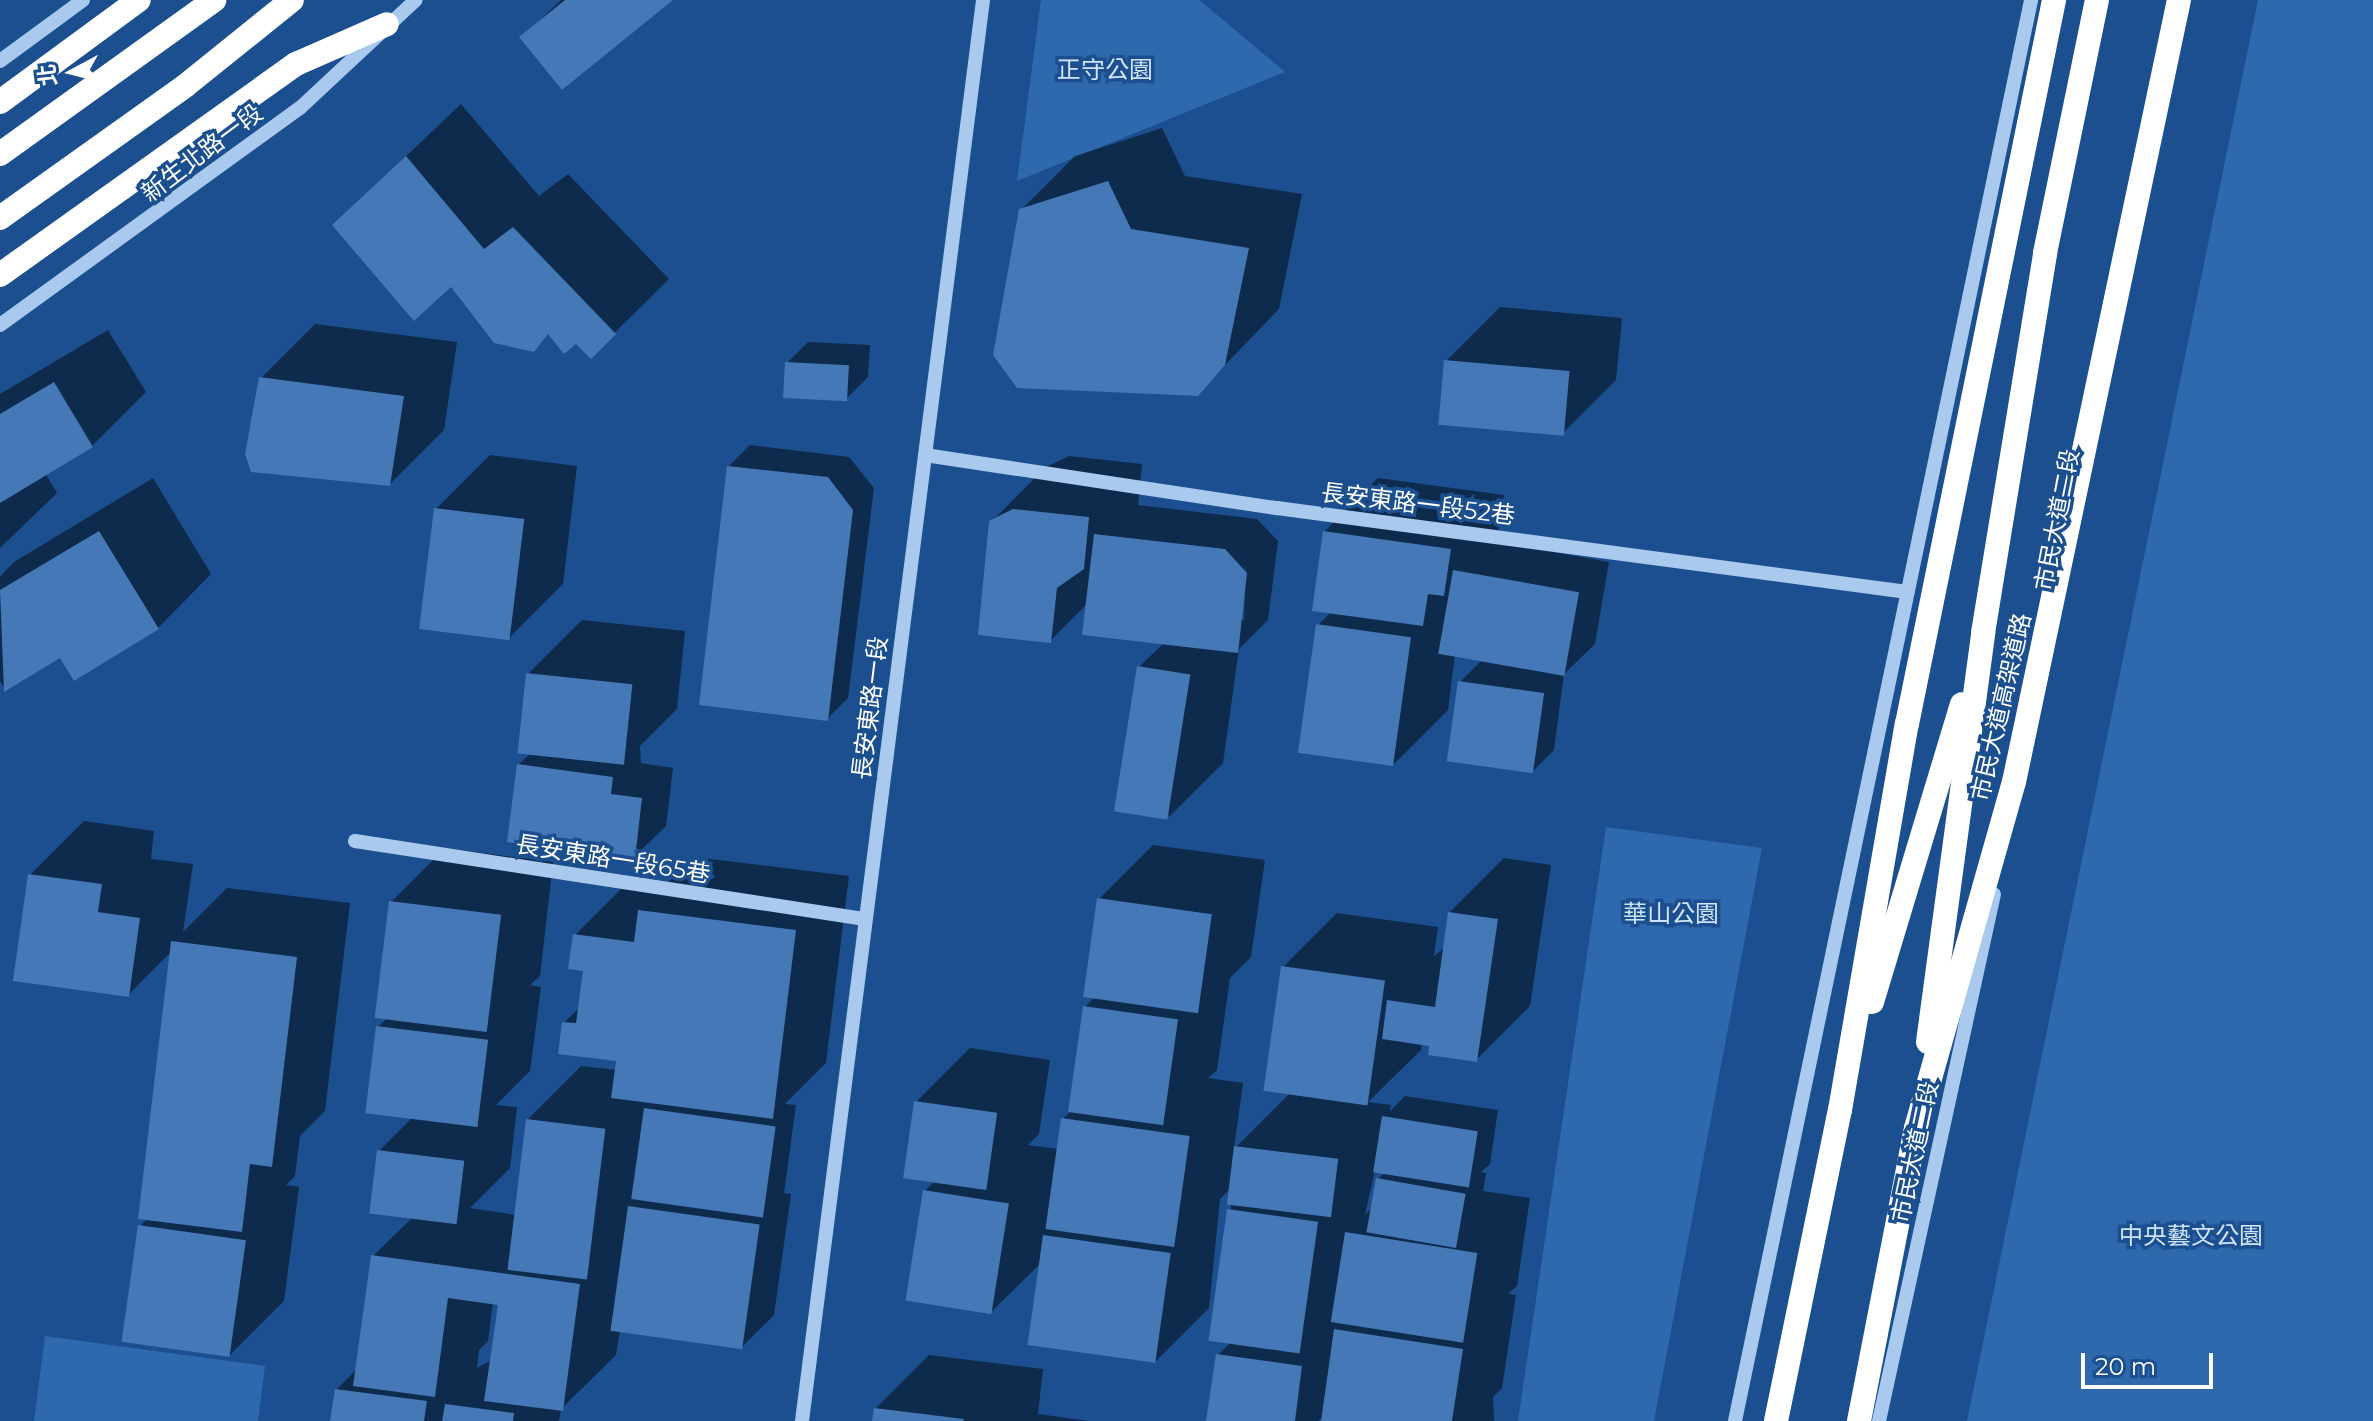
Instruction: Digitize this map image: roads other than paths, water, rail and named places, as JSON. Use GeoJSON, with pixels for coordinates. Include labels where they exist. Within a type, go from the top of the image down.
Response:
{"type":"FeatureCollection","features":[{"type":"Feature","properties":{"kind":"highway"},"geometry":{"type":"LineString","coordinates":[[0,102],[139,0]]}},
{"type":"Feature","properties":{"kind":"highway"},"geometry":{"type":"LineString","coordinates":[[0,154],[214,0]]}},
{"type":"Feature","properties":{"kind":"highway"},"geometry":{"type":"LineString","coordinates":[[0,218],[185,86],[292,0]]}},
{"type":"Feature","properties":{"kind":"highway"},"geometry":{"type":"LineString","coordinates":[[1776,1421],[1840,1110],[1907,724],[2054,0]]}},
{"type":"Feature","properties":{"kind":"highway"},"geometry":{"type":"LineString","coordinates":[[1916,1128],[1983,633],[2045,253],[2097,0]]}},
{"type":"Feature","properties":{"kind":"highway","name":"市民大道高架道路"},"geometry":{"type":"LineString","coordinates":[[1859,1421],[1916,1128],[2014,782],[2182,0]]}},
{"type":"Feature","properties":{"kind":"highway"},"geometry":{"type":"LineString","coordinates":[[0,275],[296,64],[387,24]]}},
{"type":"Feature","properties":{"kind":"highway"},"geometry":{"type":"LineString","coordinates":[[1840,1110],[1983,633]]}},
{"type":"Feature","properties":{"kind":"street"},"geometry":{"type":"LineString","coordinates":[[0,61],[83,0]]}},
{"type":"Feature","properties":{"kind":"street","name":"新生北路一段"},"geometry":{"type":"LineString","coordinates":[[0,325],[300,108],[416,0]]}},
{"type":"Feature","properties":{"kind":"street","name":"長安東路一段"},"geometry":{"type":"LineString","coordinates":[[802,1421],[983,0]]}},
{"type":"Feature","properties":{"kind":"street"},"geometry":{"type":"LineString","coordinates":[[1735,1420],[2031,0]]}},
{"type":"Feature","properties":{"kind":"street","name":"市民大道二段"},"geometry":{"type":"LineString","coordinates":[[1879,1421],[1978,961],[2070,573],[2182,0]]}},
{"type":"Feature","properties":{"kind":"street","name":"長安東路一段52巷"},"geometry":{"type":"LineString","coordinates":[[925,455],[1277,508],[1907,592]]}},
{"type":"Feature","properties":{"kind":"street","name":"長安東路一段65巷"},"geometry":{"type":"LineString","coordinates":[[355,841],[865,919]]}},
{"type":"Feature","properties":{"kind":"park label","name":"正守公園"},"geometry":{"type":"Point","coordinates":[1105,70]}},
{"type":"Feature","properties":{"kind":"park label","name":"華山公園"},"geometry":{"type":"Point","coordinates":[1671,914]}},
{"type":"Feature","properties":{"kind":"park label","name":"中央藝文公園"},"geometry":{"type":"Point","coordinates":[2191,1236]}}]}
